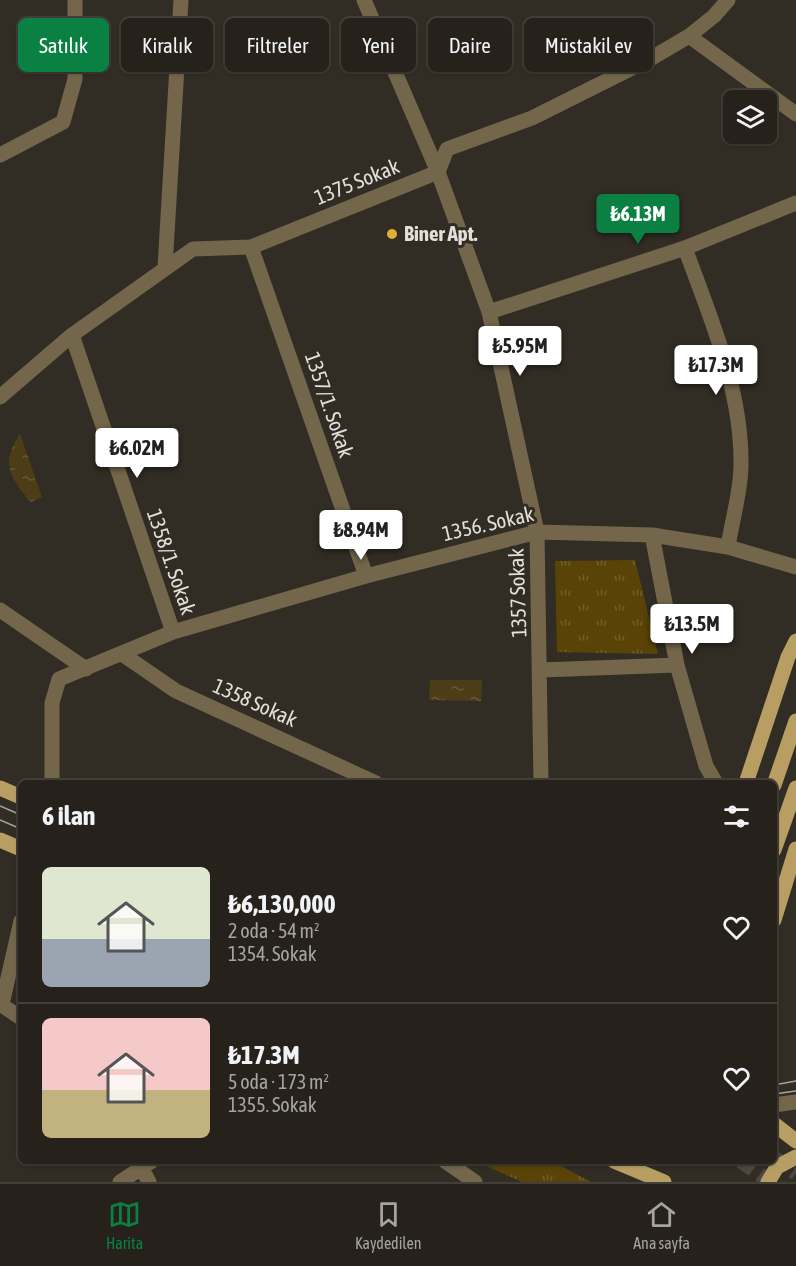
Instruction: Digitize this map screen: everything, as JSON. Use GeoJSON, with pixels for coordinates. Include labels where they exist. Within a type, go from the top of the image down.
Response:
{"type":"FeatureCollection","features":[{"type":"Feature","properties":{"kind":"main road"},"geometry":{"type":"LineString","coordinates":[[747,780],[788,657],[796,641]]}},
{"type":"Feature","properties":{"kind":"main road"},"geometry":{"type":"LineString","coordinates":[[776,780],[796,721]]}},
{"type":"Feature","properties":{"kind":"main road"},"geometry":{"type":"LineString","coordinates":[[0,788],[18,796]]}},
{"type":"Feature","properties":{"kind":"main road"},"geometry":{"type":"LineString","coordinates":[[777,842],[796,788]]}},
{"type":"Feature","properties":{"kind":"main road"},"geometry":{"type":"LineString","coordinates":[[0,840],[18,848]]}},
{"type":"Feature","properties":{"kind":"main road"},"geometry":{"type":"LineString","coordinates":[[777,910],[796,849]]}},
{"type":"Feature","properties":{"kind":"main road"},"geometry":{"type":"LineString","coordinates":[[777,1127],[796,1142]]}},
{"type":"Feature","properties":{"kind":"main road"},"geometry":{"type":"LineString","coordinates":[[768,1182],[777,1167],[796,1157]]}},
{"type":"Feature","properties":{"kind":"main road"},"geometry":{"type":"LineString","coordinates":[[621,1164],[664,1182]]}},
{"type":"Feature","properties":{"kind":"street"},"geometry":{"type":"LineString","coordinates":[[0,155],[63,122],[75,79],[75,0]]}},
{"type":"Feature","properties":{"kind":"street"},"geometry":{"type":"LineString","coordinates":[[165,267],[181,0]]}},
{"type":"Feature","properties":{"kind":"street","name":"1357 Sokak"},"geometry":{"type":"LineString","coordinates":[[364,0],[438,172],[489,312],[537,532],[541,780]]}},
{"type":"Feature","properties":{"kind":"street"},"geometry":{"type":"LineString","coordinates":[[438,172],[447,149],[532,118],[650,59],[689,36],[714,16],[728,0]]}},
{"type":"Feature","properties":{"kind":"street"},"geometry":{"type":"LineString","coordinates":[[689,36],[796,114]]}},
{"type":"Feature","properties":{"kind":"street","name":"1375 Sokak"},"geometry":{"type":"LineString","coordinates":[[0,397],[72,335],[193,249],[251,248],[438,172]]}},
{"type":"Feature","properties":{"kind":"street"},"geometry":{"type":"LineString","coordinates":[[489,312],[685,248],[796,203]]}},
{"type":"Feature","properties":{"kind":"street","name":"1357/1. Sokak"},"geometry":{"type":"LineString","coordinates":[[251,248],[366,576]]}},
{"type":"Feature","properties":{"kind":"street"},"geometry":{"type":"LineString","coordinates":[[685,248],[721,346],[733,395],[741,466],[728,547]]}},
{"type":"Feature","properties":{"kind":"street","name":"1358/1. Sokak"},"geometry":{"type":"LineString","coordinates":[[72,335],[173,632]]}},
{"type":"Feature","properties":{"kind":"street","name":"1356. Sokak"},"geometry":{"type":"LineString","coordinates":[[52,780],[52,703],[59,679],[173,632],[366,576],[537,532],[652,535],[728,547],[796,567]]}},
{"type":"Feature","properties":{"kind":"street"},"geometry":{"type":"LineString","coordinates":[[652,535],[677,665],[706,766],[714,780]]}},
{"type":"Feature","properties":{"kind":"street"},"geometry":{"type":"LineString","coordinates":[[0,610],[86,669]]}},
{"type":"Feature","properties":{"kind":"street","name":"1358 Sokak"},"geometry":{"type":"LineString","coordinates":[[122,654],[176,691],[369,780]]}},
{"type":"Feature","properties":{"kind":"street"},"geometry":{"type":"LineString","coordinates":[[541,670],[677,665]]}},
{"type":"Feature","properties":{"kind":"street"},"geometry":{"type":"LineString","coordinates":[[18,933],[1,1004],[18,1016]]}},
{"type":"Feature","properties":{"kind":"street"},"geometry":{"type":"LineString","coordinates":[[777,1105],[796,1102]]}},
{"type":"Feature","properties":{"kind":"street"},"geometry":{"type":"LineString","coordinates":[[120,1182],[143,1164]]}},
{"type":"Feature","properties":{"kind":"street"},"geometry":{"type":"LineString","coordinates":[[144,1164],[149,1182]]}},
{"type":"Feature","properties":{"kind":"street"},"geometry":{"type":"LineString","coordinates":[[449,1164],[475,1182]]}},
{"type":"Feature","properties":{"kind":"green space"},"geometry":{"type":"Polygon","coordinates":[[[635,560],[658,654],[557,652],[555,561],[635,560]]]}},
{"type":"Feature","properties":{"kind":"green space"},"geometry":{"type":"Polygon","coordinates":[[[482,1164],[558,1164],[591,1182],[522,1182],[482,1164]]]}},
{"type":"Feature","properties":{"kind":"water"},"geometry":{"type":"Polygon","coordinates":[[[20,434],[42,497],[31,502],[13,478],[10,470],[10,453],[20,434]]]}},
{"type":"Feature","properties":{"kind":"water"},"geometry":{"type":"Polygon","coordinates":[[[430,680],[482,680],[481,701],[429,700],[430,680]]]}},
{"type":"Feature","properties":{"kind":"tunnel"},"geometry":{"type":"LineString","coordinates":[[777,1160],[796,1173]]}},
{"type":"Feature","properties":{"kind":"tunnel"},"geometry":{"type":"LineString","coordinates":[[745,1164],[770,1182]]}},
{"type":"Feature","properties":{"kind":"tram line"},"geometry":{"type":"LineString","coordinates":[[0,806],[18,814]]}},
{"type":"Feature","properties":{"kind":"tram line"},"geometry":{"type":"LineString","coordinates":[[0,820],[18,828]]}},
{"type":"Feature","properties":{"kind":"tram line"},"geometry":{"type":"LineString","coordinates":[[777,1084],[796,1081]]}},
{"type":"Feature","properties":{"kind":"tram line"},"geometry":{"type":"LineString","coordinates":[[777,1094],[796,1091]]}},
{"type":"Feature","properties":{"kind":"place","name":"Biner Apt."},"geometry":{"type":"Point","coordinates":[392,234]}}]}
